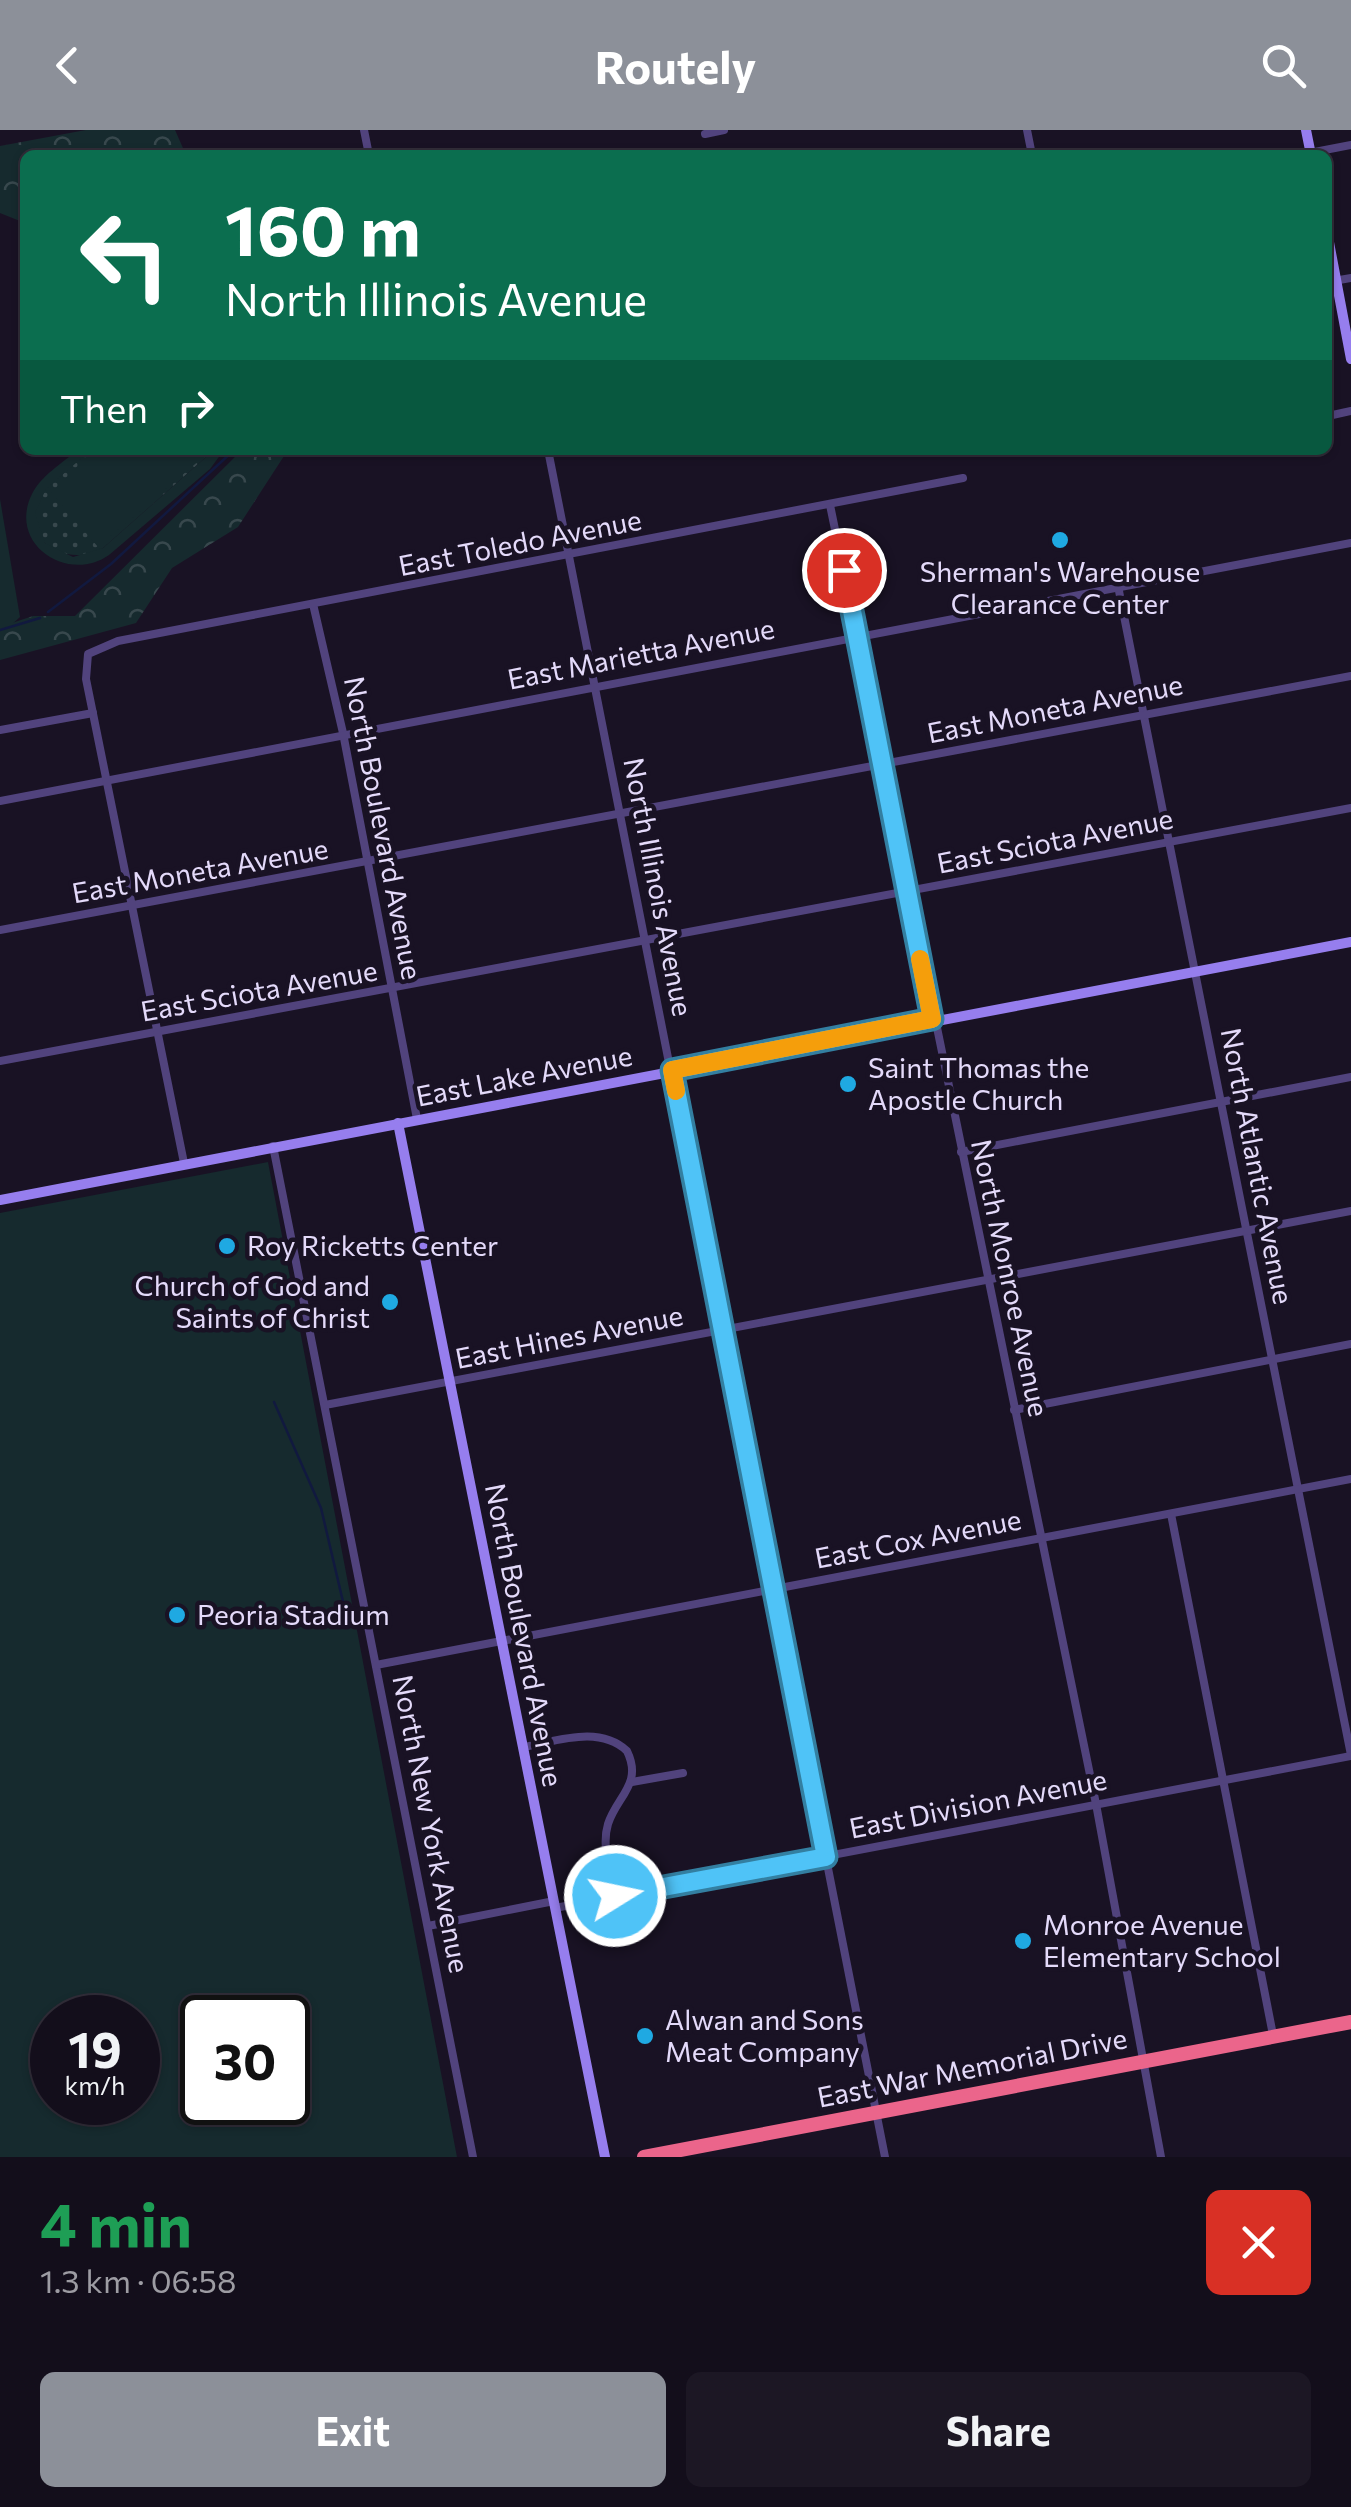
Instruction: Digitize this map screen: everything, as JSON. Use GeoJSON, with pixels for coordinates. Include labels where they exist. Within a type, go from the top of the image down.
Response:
{"type":"FeatureCollection","features":[{"type":"Feature","properties":{"kind":"highway","name":"East War Memorial Drive"},"geometry":{"type":"LineString","coordinates":[[644,2157],[1351,2020]]}},
{"type":"Feature","properties":{"kind":"street"},"geometry":{"type":"LineString","coordinates":[[706,134],[724,130]]}},
{"type":"Feature","properties":{"kind":"street"},"geometry":{"type":"LineString","coordinates":[[1351,278],[1332,281],[1351,359]]}},
{"type":"Feature","properties":{"kind":"street","name":"North Illinois Avenue"},"geometry":{"type":"LineString","coordinates":[[549,455],[885,2157]]}},
{"type":"Feature","properties":{"kind":"street","name":"East Toledo Avenue"},"geometry":{"type":"LineString","coordinates":[[93,713],[86,679],[88,654],[118,640],[570,557],[963,478]]}},
{"type":"Feature","properties":{"kind":"street","name":"North Monroe Avenue"},"geometry":{"type":"LineString","coordinates":[[830,505],[932,1019],[1096,1804],[1161,2157]]}},
{"type":"Feature","properties":{"kind":"street","name":"East Marietta Avenue"},"geometry":{"type":"LineString","coordinates":[[0,800],[1351,543]]}},
{"type":"Feature","properties":{"kind":"street","name":"North Atlantic Avenue"},"geometry":{"type":"LineString","coordinates":[[1118,586],[1351,1756]]}},
{"type":"Feature","properties":{"kind":"street","name":"North Boulevard Avenue"},"geometry":{"type":"LineString","coordinates":[[314,604],[343,733],[417,1120]]}},
{"type":"Feature","properties":{"kind":"street","name":"East Moneta Avenue"},"geometry":{"type":"LineString","coordinates":[[0,930],[1351,676]]}},
{"type":"Feature","properties":{"kind":"street"},"geometry":{"type":"LineString","coordinates":[[0,730],[93,713],[184,1163]]}},
{"type":"Feature","properties":{"kind":"street","name":"East Sciota Avenue"},"geometry":{"type":"LineString","coordinates":[[0,1061],[1351,808]]}},
{"type":"Feature","properties":{"kind":"street","name":"East Lake Avenue"},"geometry":{"type":"LineString","coordinates":[[0,1200],[1351,942]]}},
{"type":"Feature","properties":{"kind":"street"},"geometry":{"type":"LineString","coordinates":[[961,1152],[1351,1077]]}},
{"type":"Feature","properties":{"kind":"street","name":"North Boulevard Avenue"},"geometry":{"type":"LineString","coordinates":[[398,1123],[605,2157]]}},
{"type":"Feature","properties":{"kind":"street","name":"North New York Avenue"},"geometry":{"type":"LineString","coordinates":[[273,1146],[473,2157]]}},
{"type":"Feature","properties":{"kind":"street","name":"East Hines Avenue"},"geometry":{"type":"LineString","coordinates":[[325,1405],[1351,1212]]}},
{"type":"Feature","properties":{"kind":"street"},"geometry":{"type":"LineString","coordinates":[[1014,1410],[1351,1344]]}},
{"type":"Feature","properties":{"kind":"street","name":"East Cox Avenue"},"geometry":{"type":"LineString","coordinates":[[376,1665],[1351,1479]]}},
{"type":"Feature","properties":{"kind":"street"},"geometry":{"type":"LineString","coordinates":[[1171,1514],[1273,2035]]}},
{"type":"Feature","properties":{"kind":"street"},"geometry":{"type":"LineString","coordinates":[[524,1747],[604,1736],[627,1751],[632,1782],[608,1825],[605,1846],[615,1896]]}},
{"type":"Feature","properties":{"kind":"street","name":"East Division Avenue"},"geometry":{"type":"LineString","coordinates":[[428,1926],[615,1896],[1351,1756]]}},
{"type":"Feature","properties":{"kind":"street"},"geometry":{"type":"LineString","coordinates":[[632,1782],[683,1774]]}},
{"type":"Feature","properties":{"kind":"green space"},"geometry":{"type":"Polygon","coordinates":[[[86,130],[175,130],[184,150],[20,150],[20,221],[0,213],[0,146],[86,130]]]}},
{"type":"Feature","properties":{"kind":"green space"},"geometry":{"type":"Polygon","coordinates":[[[72,455],[85,455],[46,489],[35,513],[45,543],[73,557],[103,548],[208,455],[220,455],[210,469],[109,555],[93,563],[76,565],[46,554],[28,529],[26,512],[32,494],[52,470],[72,455]]]}},
{"type":"Feature","properties":{"kind":"green space"},"geometry":{"type":"Polygon","coordinates":[[[85,455],[208,455],[103,548],[91,553],[78,555],[54,550],[38,533],[36,506],[51,482],[85,455]]]}},
{"type":"Feature","properties":{"kind":"green space"},"geometry":{"type":"Polygon","coordinates":[[[94,455],[206,455],[98,547],[51,492],[94,455]]]}},
{"type":"Feature","properties":{"kind":"green space"},"geometry":{"type":"Polygon","coordinates":[[[237,455],[288,455],[238,527],[172,568],[136,623],[0,660],[0,627],[33,616],[75,616],[237,455]]]}},
{"type":"Feature","properties":{"kind":"green space"},"geometry":{"type":"Polygon","coordinates":[[[0,499],[20,617],[0,635],[0,499]]]}},
{"type":"Feature","properties":{"kind":"green space","name":"Peoria Stadium"},"geometry":{"type":"Polygon","coordinates":[[[268,1162],[457,2157],[0,2157],[0,1213],[268,1162]]]}},
{"type":"Feature","properties":{"kind":"waterway"},"geometry":{"type":"LineString","coordinates":[[48,612],[111,564],[229,455]]}},
{"type":"Feature","properties":{"kind":"waterway"},"geometry":{"type":"LineString","coordinates":[[0,630],[40,618]]}},
{"type":"Feature","properties":{"kind":"waterway"},"geometry":{"type":"LineString","coordinates":[[274,1402],[321,1508],[344,1606]]}},
{"type":"Feature","properties":{"kind":"slow traffic"},"geometry":{"type":"LineString","coordinates":[[676,1091],[672,1070],[932,1019],[920,959]]}},
{"type":"Feature","properties":{"kind":"place","name":"Sherman's Warehouse Clearance Center"},"geometry":{"type":"Point","coordinates":[1060,540]}},
{"type":"Feature","properties":{"kind":"place","name":"Saint Thomas the Apostle Church"},"geometry":{"type":"Point","coordinates":[848,1084]}},
{"type":"Feature","properties":{"kind":"place","name":"Roy Ricketts Center"},"geometry":{"type":"Point","coordinates":[227,1246]}},
{"type":"Feature","properties":{"kind":"place","name":"Church of God and Saints of Christ"},"geometry":{"type":"Point","coordinates":[390,1302]}},
{"type":"Feature","properties":{"kind":"place","name":"Peoria Stadium"},"geometry":{"type":"Point","coordinates":[177,1615]}},
{"type":"Feature","properties":{"kind":"place","name":"Monroe Avenue Elementary School"},"geometry":{"type":"Point","coordinates":[1023,1941]}},
{"type":"Feature","properties":{"kind":"place","name":"Alwan and Sons Meat Company"},"geometry":{"type":"Point","coordinates":[645,2036]}},
{"type":"Feature","properties":{"kind":"route"},"geometry":{"type":"LineString","coordinates":[[615,1896],[826,1857],[672,1070],[932,1019],[844,570]]}}]}
